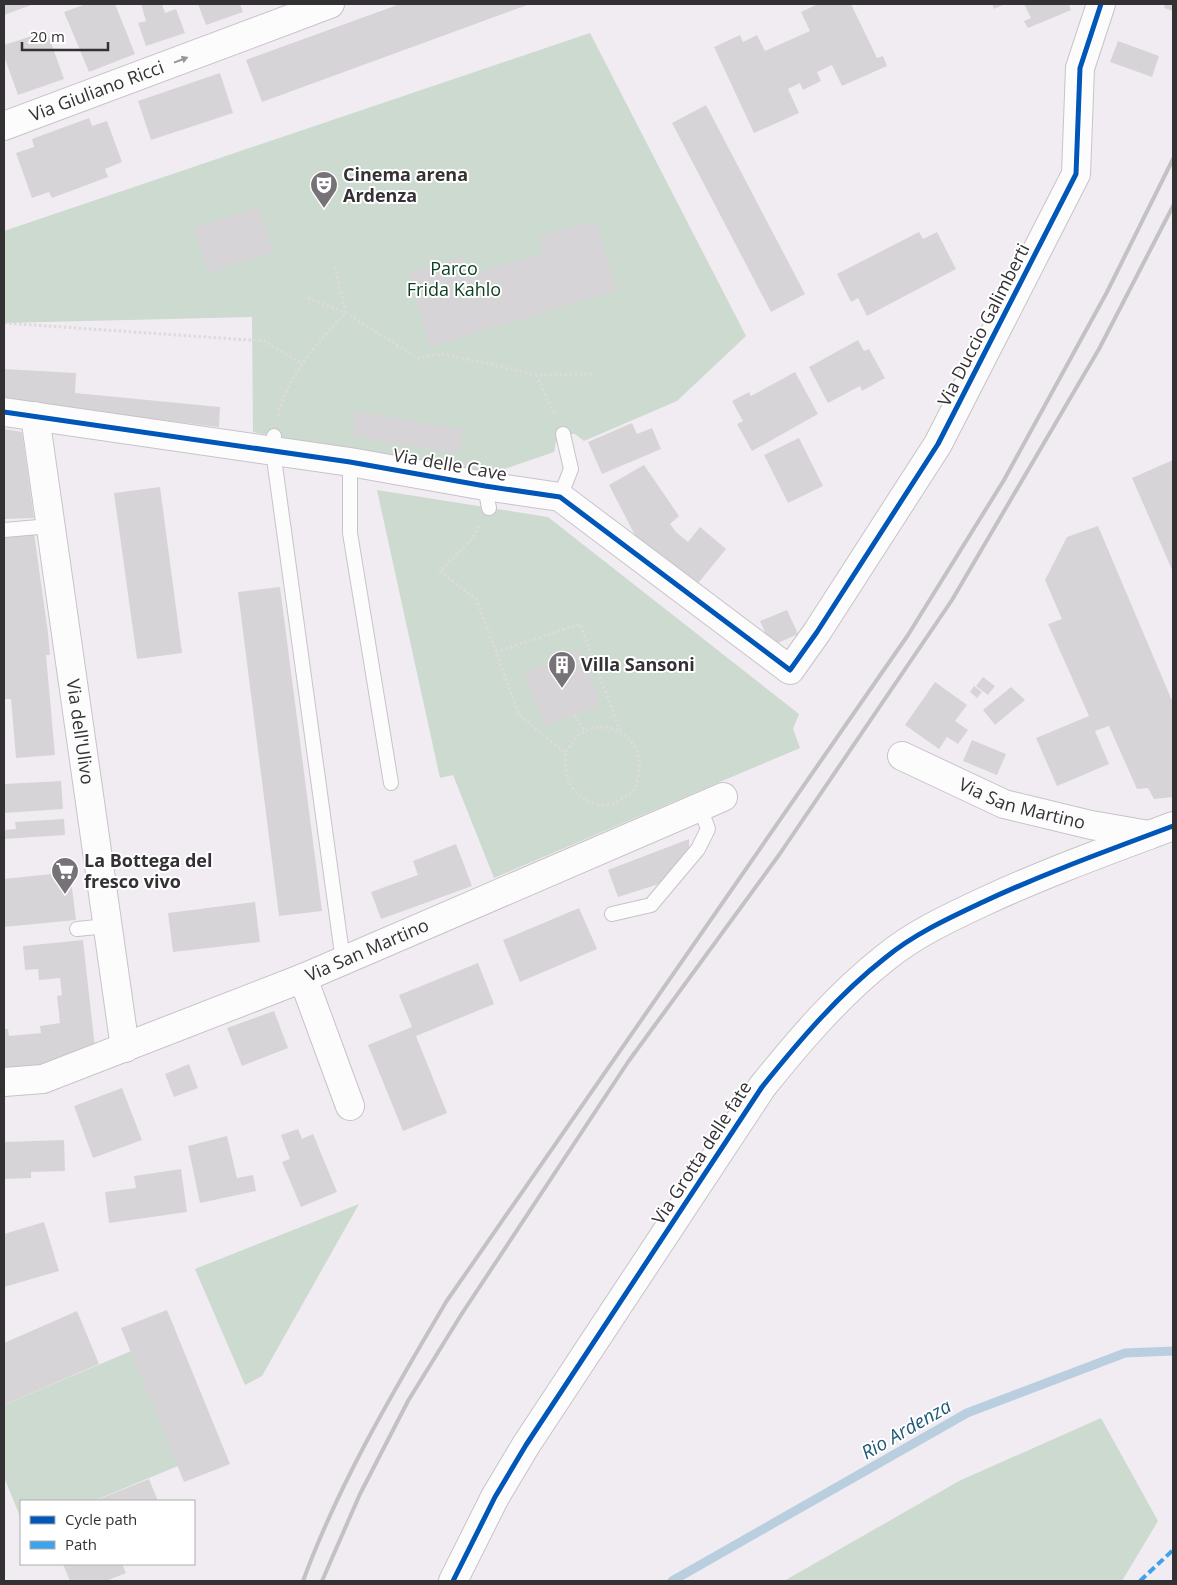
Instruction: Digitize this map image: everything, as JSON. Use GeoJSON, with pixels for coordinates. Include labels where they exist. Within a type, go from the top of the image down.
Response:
{"type":"FeatureCollection","features":[{"type":"Feature","properties":{"kind":"street","name":"Via Giuliano Ricci"},"geometry":{"type":"LineString","coordinates":[[4,126],[330,4]]}},
{"type":"Feature","properties":{"kind":"street","name":"Via Duccio Galimberti"},"geometry":{"type":"LineString","coordinates":[[817,632],[938,444],[1076,174],[1080,68],[1100,4]]}},
{"type":"Feature","properties":{"kind":"street","name":"Via delle Cave"},"geometry":{"type":"LineString","coordinates":[[4,412],[273,443],[487,497],[560,497],[790,670],[817,632]]}},
{"type":"Feature","properties":{"kind":"street","name":"Via dell'Ulivo"},"geometry":{"type":"LineString","coordinates":[[35,416],[125,1048]]}},
{"type":"Feature","properties":{"kind":"street","name":"Via San Martino"},"geometry":{"type":"LineString","coordinates":[[902,756],[1004,804],[1091,825],[1161,830]]}},
{"type":"Feature","properties":{"kind":"street","name":"Via San Martino"},"geometry":{"type":"LineString","coordinates":[[4,1082],[43,1079],[303,978],[624,831],[712,802]]}},
{"type":"Feature","properties":{"kind":"street","name":"Via Grotta delle fate"},"geometry":{"type":"LineString","coordinates":[[453,1581],[495,1497],[526,1445],[762,1087],[803,1036],[849,989],[886,957],[936,924],[1039,876],[1161,830]]}},
{"type":"Feature","properties":{"kind":"street"},"geometry":{"type":"LineString","coordinates":[[303,978],[350,1106]]}},
{"type":"Feature","properties":{"kind":"lane"},"geometry":{"type":"LineString","coordinates":[[560,497],[571,469],[563,434]]}},
{"type":"Feature","properties":{"kind":"lane"},"geometry":{"type":"LineString","coordinates":[[273,443],[343,961]]}},
{"type":"Feature","properties":{"kind":"lane"},"geometry":{"type":"LineString","coordinates":[[350,462],[350,533],[391,783]]}},
{"type":"Feature","properties":{"kind":"lane"},"geometry":{"type":"LineString","coordinates":[[4,530],[50,526]]}},
{"type":"Feature","properties":{"kind":"lane"},"geometry":{"type":"LineString","coordinates":[[612,914],[650,904],[698,849],[708,829],[712,802]]}},
{"type":"Feature","properties":{"kind":"lane"},"geometry":{"type":"LineString","coordinates":[[77,929],[107,926]]}},
{"type":"Feature","properties":{"kind":"path"},"geometry":{"type":"LineString","coordinates":[[335,267],[346,313]]}},
{"type":"Feature","properties":{"kind":"path"},"geometry":{"type":"LineString","coordinates":[[308,298],[346,313],[418,358],[445,354],[536,375],[593,374]]}},
{"type":"Feature","properties":{"kind":"path"},"geometry":{"type":"LineString","coordinates":[[273,443],[282,401],[303,364],[328,331],[346,313]]}},
{"type":"Feature","properties":{"kind":"path"},"geometry":{"type":"LineString","coordinates":[[4,323],[264,341],[303,364]]}},
{"type":"Feature","properties":{"kind":"path"},"geometry":{"type":"LineString","coordinates":[[536,375],[563,434]]}},
{"type":"Feature","properties":{"kind":"path"},"geometry":{"type":"LineString","coordinates":[[487,497],[472,539],[440,571],[477,600],[519,715],[565,753]]}},
{"type":"Feature","properties":{"kind":"path"},"geometry":{"type":"LineString","coordinates":[[496,652],[580,624],[621,733]]}},
{"type":"Feature","properties":{"kind":"path"},"geometry":{"type":"LineString","coordinates":[[574,715],[584,731]]}},
{"type":"Feature","properties":{"kind":"path"},"geometry":{"type":"LineString","coordinates":[[603,726],[621,733],[637,748],[641,769],[634,790],[613,805],[596,803],[579,797],[567,779],[565,753],[575,738],[584,731],[603,726]]}},
{"type":"Feature","properties":{"kind":"green space","name":"Parco Frida Kahlo"},"geometry":{"type":"Polygon","coordinates":[[[590,33],[746,336],[677,401],[584,441],[575,434],[563,434],[556,442],[554,452],[481,477],[253,432],[252,317],[4,323],[4,231],[590,33]]]}},
{"type":"Feature","properties":{"kind":"green space"},"geometry":{"type":"Polygon","coordinates":[[[377,490],[548,517],[799,714],[793,729],[800,748],[494,878],[453,775],[440,778],[377,490]]]}},
{"type":"Feature","properties":{"kind":"green space"},"geometry":{"type":"Polygon","coordinates":[[[359,1204],[262,1376],[245,1385],[195,1269],[359,1204]]]}},
{"type":"Feature","properties":{"kind":"green space"},"geometry":{"type":"Polygon","coordinates":[[[131,1351],[178,1466],[95,1500],[20,1500],[20,1517],[4,1477],[4,1405],[131,1351]]]}},
{"type":"Feature","properties":{"kind":"green space"},"geometry":{"type":"Polygon","coordinates":[[[1101,1418],[1158,1521],[1122,1581],[784,1581],[959,1481],[1101,1418]]]}},
{"type":"Feature","properties":{"kind":"building"},"geometry":{"type":"Polygon","coordinates":[[[4,4],[34,4],[4,15],[4,4]]]}},
{"type":"Feature","properties":{"kind":"building"},"geometry":{"type":"Polygon","coordinates":[[[86,4],[115,4],[135,54],[89,72],[64,12],[86,4]]]}},
{"type":"Feature","properties":{"kind":"building"},"geometry":{"type":"Polygon","coordinates":[[[141,4],[162,4],[165,13],[176,9],[185,33],[146,46],[138,23],[146,21],[141,4]]]}},
{"type":"Feature","properties":{"kind":"building"},"geometry":{"type":"Polygon","coordinates":[[[198,4],[240,4],[243,12],[206,25],[198,4]]]}},
{"type":"Feature","properties":{"kind":"building"},"geometry":{"type":"Polygon","coordinates":[[[400,4],[530,4],[262,102],[246,60],[400,4]]]}},
{"type":"Feature","properties":{"kind":"building"},"geometry":{"type":"Polygon","coordinates":[[[818,4],[851,4],[877,58],[883,56],[887,66],[842,86],[832,65],[817,72],[821,81],[803,90],[800,83],[788,89],[799,113],[754,133],[714,47],[740,35],[743,42],[757,35],[765,51],[810,31],[801,12],[818,4]]]}},
{"type":"Feature","properties":{"kind":"building"},"geometry":{"type":"Polygon","coordinates":[[[992,4],[1005,4],[994,9],[992,4]]]}},
{"type":"Feature","properties":{"kind":"building"},"geometry":{"type":"Polygon","coordinates":[[[1024,4],[1069,4],[1071,10],[1028,28],[1024,21],[1031,18],[1024,4]]]}},
{"type":"Feature","properties":{"kind":"building"},"geometry":{"type":"Polygon","coordinates":[[[1165,4],[1173,4],[1173,11],[1164,8],[1165,4]]]}},
{"type":"Feature","properties":{"kind":"building"},"geometry":{"type":"Polygon","coordinates":[[[47,31],[64,79],[18,95],[4,56],[4,45],[47,31]]]}},
{"type":"Feature","properties":{"kind":"building"},"geometry":{"type":"Polygon","coordinates":[[[1118,41],[1159,56],[1152,77],[1110,62],[1118,41]]]}},
{"type":"Feature","properties":{"kind":"building"},"geometry":{"type":"Polygon","coordinates":[[[220,73],[233,113],[151,140],[138,101],[220,73]]]}},
{"type":"Feature","properties":{"kind":"building"},"geometry":{"type":"Polygon","coordinates":[[[706,105],[805,294],[771,312],[672,123],[706,105]]]}},
{"type":"Feature","properties":{"kind":"building"},"geometry":{"type":"Polygon","coordinates":[[[89,118],[92,126],[107,121],[122,162],[105,169],[108,177],[52,198],[49,192],[32,198],[16,153],[34,147],[32,139],[89,118]]]}},
{"type":"Feature","properties":{"kind":"building"},"geometry":{"type":"Polygon","coordinates":[[[259,207],[273,252],[209,273],[194,228],[259,207]]]}},
{"type":"Feature","properties":{"kind":"building"},"geometry":{"type":"Polygon","coordinates":[[[596,221],[617,290],[430,347],[408,274],[462,257],[468,276],[544,253],[539,237],[596,221]]]}},
{"type":"Feature","properties":{"kind":"building"},"geometry":{"type":"Polygon","coordinates":[[[919,232],[923,239],[937,232],[956,269],[867,316],[858,298],[851,302],[837,274],[919,232]]]}},
{"type":"Feature","properties":{"kind":"building"},"geometry":{"type":"Polygon","coordinates":[[[858,340],[864,351],[869,349],[885,378],[862,391],[860,386],[828,403],[809,367],[858,340]]]}},
{"type":"Feature","properties":{"kind":"building"},"geometry":{"type":"Polygon","coordinates":[[[4,369],[76,373],[75,393],[220,407],[219,427],[4,401],[4,369]]]}},
{"type":"Feature","properties":{"kind":"building"},"geometry":{"type":"Polygon","coordinates":[[[795,372],[818,414],[752,451],[737,424],[743,421],[732,401],[749,392],[751,396],[795,372]]]}},
{"type":"Feature","properties":{"kind":"building"},"geometry":{"type":"Polygon","coordinates":[[[356,411],[463,430],[459,454],[352,436],[356,411]]]}},
{"type":"Feature","properties":{"kind":"building"},"geometry":{"type":"Polygon","coordinates":[[[632,423],[637,434],[652,428],[661,449],[602,474],[588,442],[632,423]]]}},
{"type":"Feature","properties":{"kind":"building"},"geometry":{"type":"Polygon","coordinates":[[[4,429],[22,432],[34,518],[4,519],[4,429]]]}},
{"type":"Feature","properties":{"kind":"building"},"geometry":{"type":"Polygon","coordinates":[[[799,438],[823,486],[788,503],[764,455],[799,438]]]}},
{"type":"Feature","properties":{"kind":"building"},"geometry":{"type":"Polygon","coordinates":[[[1173,460],[1173,572],[1132,478],[1173,460]]]}},
{"type":"Feature","properties":{"kind":"building"},"geometry":{"type":"Polygon","coordinates":[[[644,465],[679,516],[670,524],[676,532],[688,542],[700,527],[726,549],[695,587],[637,539],[609,485],[644,465]]]}},
{"type":"Feature","properties":{"kind":"building"},"geometry":{"type":"Polygon","coordinates":[[[160,487],[182,653],[137,659],[114,493],[160,487]]]}},
{"type":"Feature","properties":{"kind":"building"},"geometry":{"type":"Polygon","coordinates":[[[1098,526],[1173,703],[1173,797],[1154,799],[1148,788],[1137,789],[1109,726],[1095,731],[1109,764],[1057,786],[1036,738],[1089,716],[1048,624],[1062,619],[1045,580],[1067,537],[1098,526]]]}},
{"type":"Feature","properties":{"kind":"building"},"geometry":{"type":"Polygon","coordinates":[[[34,533],[48,633],[50,655],[46,655],[55,755],[16,758],[11,699],[4,699],[4,536],[34,533]]]}},
{"type":"Feature","properties":{"kind":"building"},"geometry":{"type":"Polygon","coordinates":[[[280,587],[322,911],[279,916],[238,592],[280,587]]]}},
{"type":"Feature","properties":{"kind":"building"},"geometry":{"type":"Polygon","coordinates":[[[787,610],[798,634],[771,646],[760,621],[787,610]]]}},
{"type":"Feature","properties":{"kind":"building","name":"Villa Sansoni"},"geometry":{"type":"Polygon","coordinates":[[[580,651],[601,705],[545,726],[524,673],[580,651]]]}},
{"type":"Feature","properties":{"kind":"building"},"geometry":{"type":"Polygon","coordinates":[[[983,677],[995,686],[988,695],[976,686],[983,677]]]}},
{"type":"Feature","properties":{"kind":"building"},"geometry":{"type":"Polygon","coordinates":[[[935,682],[967,705],[955,721],[968,730],[958,744],[947,737],[939,749],[905,725],[935,682]]]}},
{"type":"Feature","properties":{"kind":"building"},"geometry":{"type":"Polygon","coordinates":[[[974,686],[982,692],[977,698],[970,692],[974,686]]]}},
{"type":"Feature","properties":{"kind":"building"},"geometry":{"type":"Polygon","coordinates":[[[1011,687],[1025,700],[995,725],[983,710],[1011,687]]]}},
{"type":"Feature","properties":{"kind":"building"},"geometry":{"type":"Polygon","coordinates":[[[972,740],[1006,754],[997,775],[963,761],[972,740]]]}},
{"type":"Feature","properties":{"kind":"building"},"geometry":{"type":"Polygon","coordinates":[[[61,781],[63,809],[4,813],[4,784],[61,781]]]}},
{"type":"Feature","properties":{"kind":"building"},"geometry":{"type":"Polygon","coordinates":[[[64,819],[65,835],[4,839],[4,830],[16,829],[15,822],[64,819]]]}},
{"type":"Feature","properties":{"kind":"building"},"geometry":{"type":"Polygon","coordinates":[[[689,839],[689,848],[659,884],[618,897],[608,870],[689,839]]]}},
{"type":"Feature","properties":{"kind":"building"},"geometry":{"type":"Polygon","coordinates":[[[456,844],[472,886],[381,919],[371,892],[418,875],[413,861],[456,844]]]}},
{"type":"Feature","properties":{"kind":"building"},"geometry":{"type":"Polygon","coordinates":[[[70,872],[76,920],[4,927],[4,879],[70,872]]]}},
{"type":"Feature","properties":{"kind":"building"},"geometry":{"type":"Polygon","coordinates":[[[255,902],[260,942],[173,952],[168,913],[255,902]]]}},
{"type":"Feature","properties":{"kind":"building"},"geometry":{"type":"Polygon","coordinates":[[[579,908],[597,949],[520,982],[503,940],[579,908]]]}},
{"type":"Feature","properties":{"kind":"building"},"geometry":{"type":"Polygon","coordinates":[[[83,940],[95,1048],[45,1067],[4,1071],[4,1029],[8,1029],[9,1036],[41,1033],[40,1026],[60,1023],[57,996],[62,995],[60,978],[39,980],[38,969],[25,970],[23,946],[83,940]]]}},
{"type":"Feature","properties":{"kind":"building"},"geometry":{"type":"Polygon","coordinates":[[[478,963],[494,1004],[416,1036],[447,1113],[403,1131],[368,1045],[412,1027],[399,995],[478,963]]]}},
{"type":"Feature","properties":{"kind":"building"},"geometry":{"type":"Polygon","coordinates":[[[274,1011],[288,1048],[242,1066],[227,1028],[274,1011]]]}},
{"type":"Feature","properties":{"kind":"building"},"geometry":{"type":"Polygon","coordinates":[[[189,1064],[198,1088],[174,1097],[165,1074],[189,1064]]]}},
{"type":"Feature","properties":{"kind":"building"},"geometry":{"type":"Polygon","coordinates":[[[122,1088],[142,1140],[93,1158],[74,1106],[122,1088]]]}},
{"type":"Feature","properties":{"kind":"building"},"geometry":{"type":"Polygon","coordinates":[[[298,1129],[302,1139],[313,1134],[337,1192],[301,1207],[282,1162],[290,1159],[281,1135],[298,1129]]]}},
{"type":"Feature","properties":{"kind":"building"},"geometry":{"type":"Polygon","coordinates":[[[227,1136],[237,1178],[253,1175],[256,1191],[200,1203],[188,1146],[227,1136]]]}},
{"type":"Feature","properties":{"kind":"building"},"geometry":{"type":"Polygon","coordinates":[[[64,1140],[65,1171],[31,1172],[31,1178],[4,1179],[4,1142],[64,1140]]]}},
{"type":"Feature","properties":{"kind":"building"},"geometry":{"type":"Polygon","coordinates":[[[181,1169],[187,1212],[109,1223],[105,1192],[136,1188],[134,1176],[181,1169]]]}},
{"type":"Feature","properties":{"kind":"building"},"geometry":{"type":"Polygon","coordinates":[[[44,1222],[59,1271],[4,1287],[4,1234],[44,1222]]]}},
{"type":"Feature","properties":{"kind":"building"},"geometry":{"type":"Polygon","coordinates":[[[167,1310],[230,1464],[184,1482],[121,1328],[167,1310]]]}},
{"type":"Feature","properties":{"kind":"building"},"geometry":{"type":"Polygon","coordinates":[[[77,1311],[99,1364],[4,1405],[4,1343],[77,1311]]]}},
{"type":"Feature","properties":{"kind":"building"},"geometry":{"type":"Polygon","coordinates":[[[149,1479],[158,1500],[96,1500],[149,1479]]]}},
{"type":"Feature","properties":{"kind":"building"},"geometry":{"type":"Polygon","coordinates":[[[63,1565],[122,1565],[126,1573],[106,1581],[70,1581],[63,1565]]]}},
{"type":"Feature","properties":{"kind":"waterway","name":"Rio Ardenza"},"geometry":{"type":"LineString","coordinates":[[672,1581],[967,1413],[1125,1353],[1173,1351]]}},
{"type":"Feature","properties":{"kind":"railway"},"geometry":{"type":"LineString","coordinates":[[303,1581],[317,1545],[350,1473],[387,1404],[446,1302],[908,635],[1004,480],[1107,292],[1173,159]]}},
{"type":"Feature","properties":{"kind":"railway"},"geometry":{"type":"LineString","coordinates":[[322,1581],[360,1494],[408,1401],[461,1315],[628,1062],[779,855],[952,600],[1099,349],[1173,206]]}},
{"type":"Feature","properties":{"kind":"marked path"},"geometry":{"type":"LineString","coordinates":[[1140,1581],[1173,1550]]}},
{"type":"Feature","properties":{"kind":"cycle path"},"geometry":{"type":"LineString","coordinates":[[4,412],[350,462],[560,497],[790,670],[817,632],[938,444],[1076,174],[1080,68],[1101,4]]}},
{"type":"Feature","properties":{"kind":"cycle path"},"geometry":{"type":"LineString","coordinates":[[453,1581],[495,1497],[526,1445],[762,1087],[835,1003],[896,949],[932,927],[1030,881],[1173,826]]}},
{"type":"Feature","properties":{"kind":"place","name":"Cinema arena Ardenza"},"geometry":{"type":"Point","coordinates":[324,209]}},
{"type":"Feature","properties":{"kind":"place","name":"Villa Sansoni"},"geometry":{"type":"Point","coordinates":[562,689]}},
{"type":"Feature","properties":{"kind":"place","name":"La Bottega del fresco vivo"},"geometry":{"type":"Point","coordinates":[65,895]}}]}
